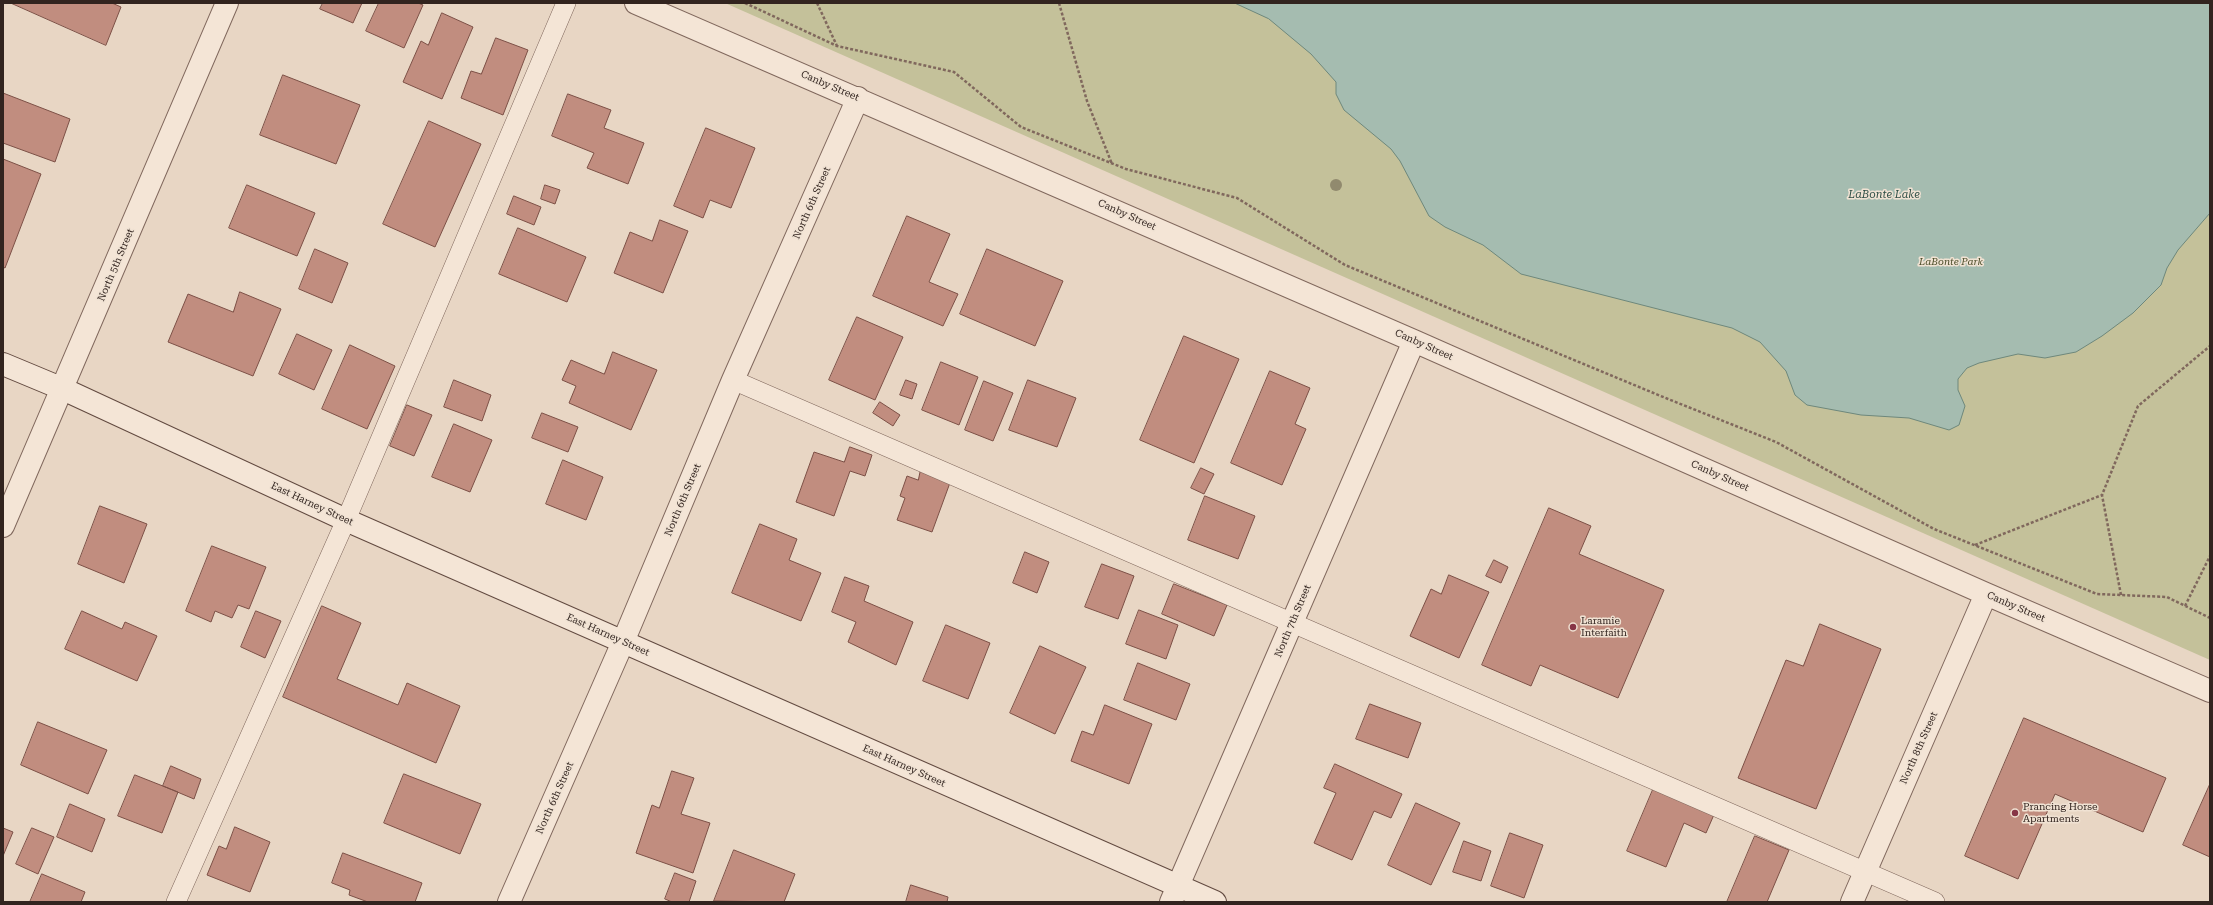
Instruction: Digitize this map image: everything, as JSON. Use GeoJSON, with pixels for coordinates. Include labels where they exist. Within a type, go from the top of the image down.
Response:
{"type":"FeatureCollection","features":[{"type":"Feature","properties":{"kind":"street","name":"North 5th Street"},"geometry":{"type":"LineString","coordinates":[[3,526],[63,389],[227,3]]}},
{"type":"Feature","properties":{"kind":"street","name":"Canby Street"},"geometry":{"type":"LineString","coordinates":[[636,3],[858,98],[1414,341],[1986,594],[2210,691]]}},
{"type":"Feature","properties":{"kind":"street","name":"North 6th Street"},"geometry":{"type":"LineString","coordinates":[[509,902],[623,642],[733,380],[858,98]]}},
{"type":"Feature","properties":{"kind":"street","name":"North 7th Street"},"geometry":{"type":"LineString","coordinates":[[1174,894],[1414,341]]}},
{"type":"Feature","properties":{"kind":"street","name":"East Harney Street"},"geometry":{"type":"LineString","coordinates":[[3,364],[63,389],[346,520],[623,642],[1174,894],[1215,902]]}},
{"type":"Feature","properties":{"kind":"street","name":"North 8th Street"},"geometry":{"type":"LineString","coordinates":[[1852,902],[1986,594]]}},
{"type":"Feature","properties":{"kind":"lane"},"geometry":{"type":"LineString","coordinates":[[176,902],[346,520],[566,3]]}},
{"type":"Feature","properties":{"kind":"lane"},"geometry":{"type":"LineString","coordinates":[[733,380],[1935,902]]}},
{"type":"Feature","properties":{"kind":"path"},"geometry":{"type":"LineString","coordinates":[[745,3],[837,46],[954,72],[1022,127],[1112,164],[1237,198],[1345,265],[1668,400],[1776,442],[1934,529],[2097,594],[2167,597],[2210,618]]}},
{"type":"Feature","properties":{"kind":"path"},"geometry":{"type":"LineString","coordinates":[[817,3],[837,46]]}},
{"type":"Feature","properties":{"kind":"path"},"geometry":{"type":"LineString","coordinates":[[1060,3],[1087,101],[1112,164]]}},
{"type":"Feature","properties":{"kind":"path"},"geometry":{"type":"LineString","coordinates":[[2120,595],[2102,495],[2138,406],[2210,346]]}},
{"type":"Feature","properties":{"kind":"path"},"geometry":{"type":"LineString","coordinates":[[1974,545],[2102,495]]}},
{"type":"Feature","properties":{"kind":"path"},"geometry":{"type":"LineString","coordinates":[[2185,606],[2210,556]]}},
{"type":"Feature","properties":{"kind":"green space","name":"LaBonte Park"},"geometry":{"type":"Polygon","coordinates":[[[725,3],[2210,3],[2210,660],[725,3]]]}},
{"type":"Feature","properties":{"kind":"water","name":"LaBonte Lake"},"geometry":{"type":"Polygon","coordinates":[[[1235,3],[2210,3],[2210,213],[2178,250],[2167,268],[2161,285],[2133,313],[2102,336],[2076,352],[2045,358],[2018,354],[1979,363],[1967,368],[1958,379],[1958,390],[1965,406],[1959,425],[1949,430],[1909,418],[1861,415],[1807,405],[1795,395],[1786,371],[1760,342],[1732,328],[1521,274],[1483,245],[1445,227],[1429,216],[1400,161],[1391,149],[1344,110],[1336,94],[1336,82],[1311,54],[1269,19],[1235,3]]]}},
{"type":"Feature","properties":{"kind":"building"},"geometry":{"type":"Polygon","coordinates":[[[11,3],[112,3],[121,7],[106,45],[11,3]]]}},
{"type":"Feature","properties":{"kind":"building"},"geometry":{"type":"Polygon","coordinates":[[[323,3],[362,3],[353,23],[320,9],[323,3]]]}},
{"type":"Feature","properties":{"kind":"building"},"geometry":{"type":"Polygon","coordinates":[[[379,3],[418,3],[423,5],[404,48],[366,31],[379,3]]]}},
{"type":"Feature","properties":{"kind":"building"},"geometry":{"type":"Polygon","coordinates":[[[442,13],[473,27],[442,99],[403,82],[421,41],[428,45],[442,13]]]}},
{"type":"Feature","properties":{"kind":"building"},"geometry":{"type":"Polygon","coordinates":[[[496,38],[528,50],[503,115],[461,98],[471,71],[481,74],[496,38]]]}},
{"type":"Feature","properties":{"kind":"building"},"geometry":{"type":"Polygon","coordinates":[[[283,75],[360,105],[336,164],[260,135],[283,75]]]}},
{"type":"Feature","properties":{"kind":"building"},"geometry":{"type":"Polygon","coordinates":[[[3,93],[70,119],[55,162],[3,143],[3,93]]]}},
{"type":"Feature","properties":{"kind":"building"},"geometry":{"type":"Polygon","coordinates":[[[568,94],[611,110],[604,128],[644,143],[628,184],[587,168],[594,153],[552,136],[568,94]]]}},
{"type":"Feature","properties":{"kind":"building"},"geometry":{"type":"Polygon","coordinates":[[[429,121],[481,144],[435,247],[383,224],[429,121]]]}},
{"type":"Feature","properties":{"kind":"building"},"geometry":{"type":"Polygon","coordinates":[[[706,128],[755,148],[731,208],[710,200],[703,218],[674,206],[706,128]]]}},
{"type":"Feature","properties":{"kind":"building"},"geometry":{"type":"Polygon","coordinates":[[[3,159],[41,174],[5,268],[3,267],[3,159]]]}},
{"type":"Feature","properties":{"kind":"building"},"geometry":{"type":"Polygon","coordinates":[[[247,185],[315,213],[297,256],[229,228],[247,185]]]}},
{"type":"Feature","properties":{"kind":"building"},"geometry":{"type":"Polygon","coordinates":[[[545,185],[560,190],[555,204],[541,199],[545,185]]]}},
{"type":"Feature","properties":{"kind":"building"},"geometry":{"type":"Polygon","coordinates":[[[514,196],[541,207],[534,225],[507,214],[514,196]]]}},
{"type":"Feature","properties":{"kind":"building"},"geometry":{"type":"Polygon","coordinates":[[[907,216],[950,234],[929,282],[958,294],[943,326],[873,296],[907,216]]]}},
{"type":"Feature","properties":{"kind":"building"},"geometry":{"type":"Polygon","coordinates":[[[660,220],[688,231],[663,293],[614,273],[630,232],[652,241],[660,220]]]}},
{"type":"Feature","properties":{"kind":"building"},"geometry":{"type":"Polygon","coordinates":[[[518,228],[586,257],[567,302],[499,274],[518,228]]]}},
{"type":"Feature","properties":{"kind":"building"},"geometry":{"type":"Polygon","coordinates":[[[315,249],[348,263],[332,303],[299,289],[315,249]]]}},
{"type":"Feature","properties":{"kind":"building"},"geometry":{"type":"Polygon","coordinates":[[[987,249],[1063,281],[1035,346],[960,314],[987,249]]]}},
{"type":"Feature","properties":{"kind":"building"},"geometry":{"type":"Polygon","coordinates":[[[240,292],[281,309],[253,376],[168,342],[188,294],[233,312],[240,292]]]}},
{"type":"Feature","properties":{"kind":"building"},"geometry":{"type":"Polygon","coordinates":[[[857,317],[903,337],[875,400],[829,380],[857,317]]]}},
{"type":"Feature","properties":{"kind":"building"},"geometry":{"type":"Polygon","coordinates":[[[297,334],[332,350],[314,390],[279,374],[297,334]]]}},
{"type":"Feature","properties":{"kind":"building"},"geometry":{"type":"Polygon","coordinates":[[[1184,336],[1239,359],[1194,463],[1140,440],[1184,336]]]}},
{"type":"Feature","properties":{"kind":"building"},"geometry":{"type":"Polygon","coordinates":[[[350,345],[395,366],[367,429],[322,409],[350,345]]]}},
{"type":"Feature","properties":{"kind":"building"},"geometry":{"type":"Polygon","coordinates":[[[613,352],[657,370],[631,430],[569,403],[576,386],[562,380],[571,360],[604,374],[613,352]]]}},
{"type":"Feature","properties":{"kind":"building"},"geometry":{"type":"Polygon","coordinates":[[[941,362],[978,377],[959,425],[922,410],[941,362]]]}},
{"type":"Feature","properties":{"kind":"building"},"geometry":{"type":"Polygon","coordinates":[[[1270,371],[1310,388],[1295,424],[1306,429],[1282,485],[1231,463],[1270,371]]]}},
{"type":"Feature","properties":{"kind":"building"},"geometry":{"type":"Polygon","coordinates":[[[454,380],[491,395],[482,421],[444,407],[454,380]]]}},
{"type":"Feature","properties":{"kind":"building"},"geometry":{"type":"Polygon","coordinates":[[[906,380],[917,384],[912,399],[900,395],[906,380]]]}},
{"type":"Feature","properties":{"kind":"building"},"geometry":{"type":"Polygon","coordinates":[[[1028,380],[1076,398],[1057,447],[1009,430],[1028,380]]]}},
{"type":"Feature","properties":{"kind":"building"},"geometry":{"type":"Polygon","coordinates":[[[984,381],[1013,393],[993,441],[965,430],[984,381]]]}},
{"type":"Feature","properties":{"kind":"building"},"geometry":{"type":"Polygon","coordinates":[[[880,402],[900,415],[893,426],[873,413],[880,402]]]}},
{"type":"Feature","properties":{"kind":"building"},"geometry":{"type":"Polygon","coordinates":[[[407,405],[432,415],[414,456],[390,446],[407,405]]]}},
{"type":"Feature","properties":{"kind":"building"},"geometry":{"type":"Polygon","coordinates":[[[542,413],[578,427],[568,452],[532,438],[542,413]]]}},
{"type":"Feature","properties":{"kind":"building"},"geometry":{"type":"Polygon","coordinates":[[[454,424],[492,440],[470,492],[432,477],[454,424]]]}},
{"type":"Feature","properties":{"kind":"building"},"geometry":{"type":"Polygon","coordinates":[[[850,447],[872,455],[865,476],[850,471],[834,516],[796,502],[814,452],[844,462],[850,447]]]}},
{"type":"Feature","properties":{"kind":"building"},"geometry":{"type":"Polygon","coordinates":[[[563,460],[603,477],[586,520],[546,504],[563,460]]]}},
{"type":"Feature","properties":{"kind":"building"},"geometry":{"type":"Polygon","coordinates":[[[1201,468],[1214,474],[1204,494],[1191,488],[1201,468]]]}},
{"type":"Feature","properties":{"kind":"building"},"geometry":{"type":"Polygon","coordinates":[[[921,469],[951,480],[932,532],[897,520],[905,498],[900,496],[907,476],[918,480],[921,469]]]}},
{"type":"Feature","properties":{"kind":"building"},"geometry":{"type":"Polygon","coordinates":[[[1205,496],[1255,516],[1238,559],[1188,540],[1205,496]]]}},
{"type":"Feature","properties":{"kind":"building"},"geometry":{"type":"Polygon","coordinates":[[[100,506],[147,524],[124,583],[78,564],[100,506]]]}},
{"type":"Feature","properties":{"kind":"building","name":"Laramie Interfaith"},"geometry":{"type":"Polygon","coordinates":[[[1549,508],[1591,526],[1579,554],[1664,590],[1618,698],[1540,665],[1531,686],[1482,665],[1549,508]]]}},
{"type":"Feature","properties":{"kind":"building"},"geometry":{"type":"Polygon","coordinates":[[[760,524],[797,539],[789,560],[821,573],[801,621],[732,593],[760,524]]]}},
{"type":"Feature","properties":{"kind":"building"},"geometry":{"type":"Polygon","coordinates":[[[212,546],[266,567],[249,609],[238,605],[232,618],[215,611],[211,622],[186,611],[212,546]]]}},
{"type":"Feature","properties":{"kind":"building"},"geometry":{"type":"Polygon","coordinates":[[[1025,552],[1049,562],[1037,593],[1013,583],[1025,552]]]}},
{"type":"Feature","properties":{"kind":"building"},"geometry":{"type":"Polygon","coordinates":[[[1494,560],[1508,567],[1501,583],[1486,576],[1494,560]]]}},
{"type":"Feature","properties":{"kind":"building"},"geometry":{"type":"Polygon","coordinates":[[[1102,564],[1134,576],[1118,619],[1085,607],[1102,564]]]}},
{"type":"Feature","properties":{"kind":"building"},"geometry":{"type":"Polygon","coordinates":[[[1449,575],[1489,592],[1459,658],[1410,636],[1431,589],[1441,594],[1449,575]]]}},
{"type":"Feature","properties":{"kind":"building"},"geometry":{"type":"Polygon","coordinates":[[[845,577],[869,586],[864,601],[913,622],[896,665],[848,642],[856,622],[832,612],[845,577]]]}},
{"type":"Feature","properties":{"kind":"building"},"geometry":{"type":"Polygon","coordinates":[[[1174,584],[1227,605],[1214,636],[1162,614],[1174,584]]]}},
{"type":"Feature","properties":{"kind":"building"},"geometry":{"type":"Polygon","coordinates":[[[322,606],[361,623],[337,679],[398,705],[407,683],[460,706],[436,763],[283,697],[322,606]]]}},
{"type":"Feature","properties":{"kind":"building"},"geometry":{"type":"Polygon","coordinates":[[[1139,610],[1178,625],[1166,659],[1126,644],[1139,610]]]}},
{"type":"Feature","properties":{"kind":"building"},"geometry":{"type":"Polygon","coordinates":[[[82,611],[122,629],[125,622],[157,636],[137,681],[65,649],[82,611]]]}},
{"type":"Feature","properties":{"kind":"building"},"geometry":{"type":"Polygon","coordinates":[[[256,611],[281,621],[265,658],[241,647],[256,611]]]}},
{"type":"Feature","properties":{"kind":"building"},"geometry":{"type":"Polygon","coordinates":[[[1820,624],[1881,649],[1816,809],[1738,778],[1786,660],[1803,666],[1820,624]]]}},
{"type":"Feature","properties":{"kind":"building"},"geometry":{"type":"Polygon","coordinates":[[[946,625],[990,643],[968,699],[923,681],[946,625]]]}},
{"type":"Feature","properties":{"kind":"building"},"geometry":{"type":"Polygon","coordinates":[[[1040,646],[1086,667],[1055,734],[1010,713],[1040,646]]]}},
{"type":"Feature","properties":{"kind":"building"},"geometry":{"type":"Polygon","coordinates":[[[1138,663],[1190,684],[1176,720],[1124,700],[1138,663]]]}},
{"type":"Feature","properties":{"kind":"building"},"geometry":{"type":"Polygon","coordinates":[[[1370,704],[1421,723],[1408,758],[1356,739],[1370,704]]]}},
{"type":"Feature","properties":{"kind":"building"},"geometry":{"type":"Polygon","coordinates":[[[1105,705],[1152,724],[1129,784],[1071,761],[1082,731],[1093,735],[1105,705]]]}},
{"type":"Feature","properties":{"kind":"building","name":"Prancing Horse Apartments"},"geometry":{"type":"Polygon","coordinates":[[[2024,718],[2166,778],[2143,832],[2055,794],[2018,879],[1965,856],[2024,718]]]}},
{"type":"Feature","properties":{"kind":"building"},"geometry":{"type":"Polygon","coordinates":[[[38,722],[107,750],[88,794],[21,765],[38,722]]]}},
{"type":"Feature","properties":{"kind":"building"},"geometry":{"type":"Polygon","coordinates":[[[1335,764],[1402,794],[1391,818],[1374,811],[1352,860],[1314,843],[1336,793],[1324,788],[1335,764]]]}},
{"type":"Feature","properties":{"kind":"building"},"geometry":{"type":"Polygon","coordinates":[[[171,766],[201,779],[194,799],[163,786],[171,766]]]}},
{"type":"Feature","properties":{"kind":"building"},"geometry":{"type":"Polygon","coordinates":[[[672,771],[694,778],[681,814],[710,823],[693,873],[636,853],[652,805],[659,808],[672,771]]]}},
{"type":"Feature","properties":{"kind":"building"},"geometry":{"type":"Polygon","coordinates":[[[404,774],[481,804],[460,854],[384,823],[404,774]]]}},
{"type":"Feature","properties":{"kind":"building"},"geometry":{"type":"Polygon","coordinates":[[[135,775],[178,792],[162,833],[118,816],[135,775]]]}},
{"type":"Feature","properties":{"kind":"building"},"geometry":{"type":"Polygon","coordinates":[[[2210,784],[2210,857],[2183,845],[2210,784]]]}},
{"type":"Feature","properties":{"kind":"building"},"geometry":{"type":"Polygon","coordinates":[[[1655,785],[1716,810],[1706,833],[1684,823],[1666,867],[1627,851],[1655,785]]]}},
{"type":"Feature","properties":{"kind":"building"},"geometry":{"type":"Polygon","coordinates":[[[1416,803],[1460,823],[1431,885],[1388,865],[1416,803]]]}},
{"type":"Feature","properties":{"kind":"building"},"geometry":{"type":"Polygon","coordinates":[[[70,804],[105,819],[92,852],[57,837],[70,804]]]}},
{"type":"Feature","properties":{"kind":"building"},"geometry":{"type":"Polygon","coordinates":[[[235,827],[270,842],[250,892],[207,875],[219,846],[226,849],[235,827]]]}},
{"type":"Feature","properties":{"kind":"building"},"geometry":{"type":"Polygon","coordinates":[[[3,828],[13,832],[3,856],[3,828]]]}},
{"type":"Feature","properties":{"kind":"building"},"geometry":{"type":"Polygon","coordinates":[[[32,828],[54,837],[38,874],[16,864],[32,828]]]}},
{"type":"Feature","properties":{"kind":"building"},"geometry":{"type":"Polygon","coordinates":[[[1510,833],[1543,845],[1524,898],[1491,886],[1510,833]]]}},
{"type":"Feature","properties":{"kind":"building"},"geometry":{"type":"Polygon","coordinates":[[[1755,836],[1789,850],[1767,902],[1727,902],[1755,836]]]}},
{"type":"Feature","properties":{"kind":"building"},"geometry":{"type":"Polygon","coordinates":[[[1464,841],[1491,851],[1481,881],[1453,872],[1464,841]]]}},
{"type":"Feature","properties":{"kind":"building"},"geometry":{"type":"Polygon","coordinates":[[[734,850],[795,874],[784,902],[714,901],[734,850]]]}},
{"type":"Feature","properties":{"kind":"building"},"geometry":{"type":"Polygon","coordinates":[[[343,853],[422,883],[415,902],[368,902],[349,895],[350,890],[332,883],[343,853]]]}},
{"type":"Feature","properties":{"kind":"building"},"geometry":{"type":"Polygon","coordinates":[[[675,873],[696,881],[689,902],[672,902],[665,899],[675,873]]]}},
{"type":"Feature","properties":{"kind":"building"},"geometry":{"type":"Polygon","coordinates":[[[42,874],[85,892],[81,902],[30,902],[42,874]]]}},
{"type":"Feature","properties":{"kind":"building"},"geometry":{"type":"Polygon","coordinates":[[[911,885],[948,897],[947,902],[906,902],[911,885]]]}},
{"type":"Feature","properties":{"kind":"place","name":"Laramie Interfaith"},"geometry":{"type":"Point","coordinates":[1573,627]}},
{"type":"Feature","properties":{"kind":"place","name":"Prancing Horse Apartments"},"geometry":{"type":"Point","coordinates":[2015,813]}}]}
